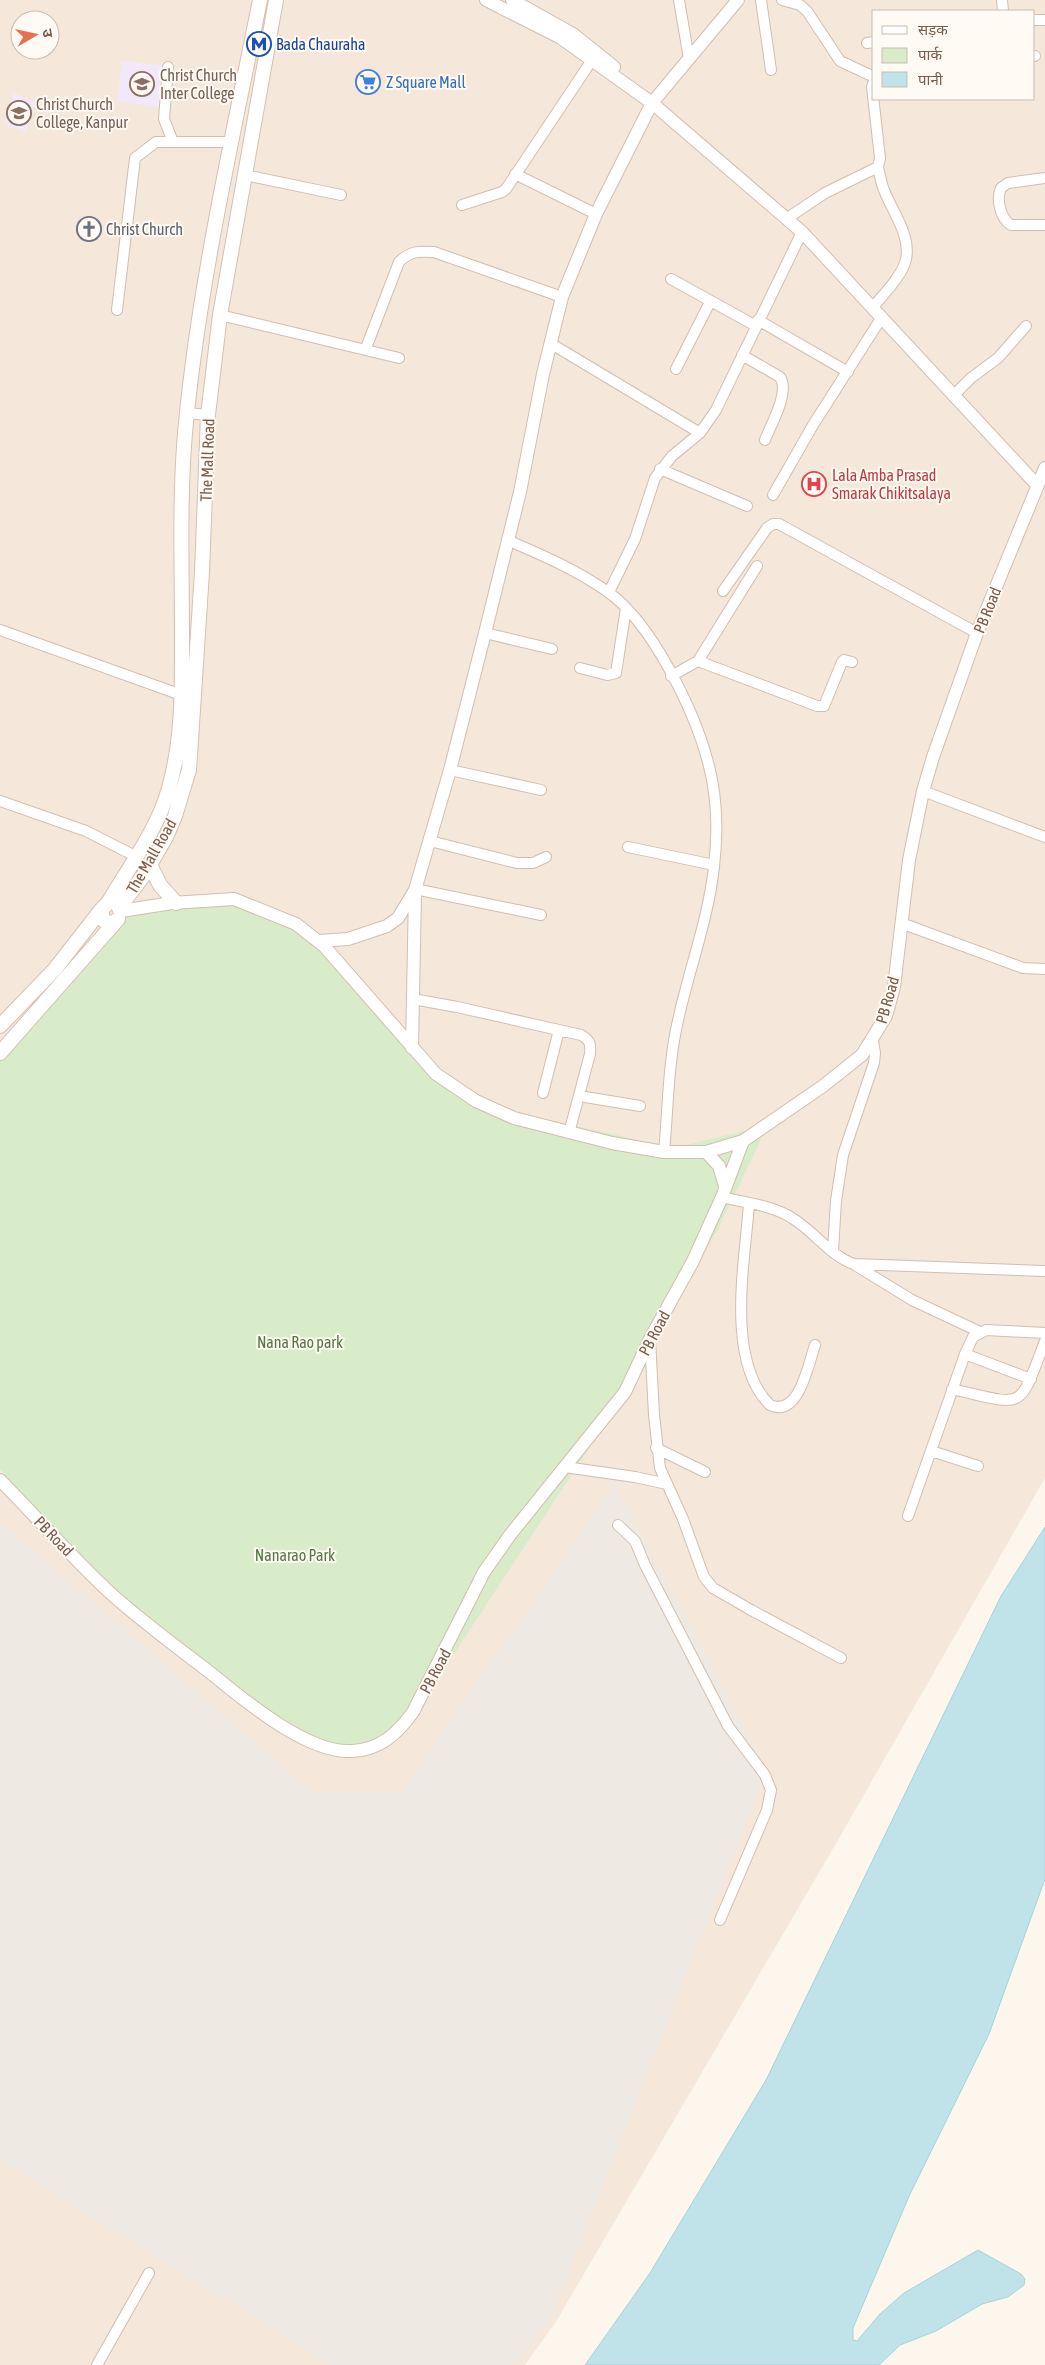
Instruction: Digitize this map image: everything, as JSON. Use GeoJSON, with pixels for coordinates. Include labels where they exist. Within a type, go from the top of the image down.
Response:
{"type":"FeatureCollection","features":[{"type":"Feature","properties":{"kind":"main road","name":"The Mall Road"},"geometry":{"type":"LineString","coordinates":[[0,1053],[150,865],[169,830],[184,791],[189,770],[182,537],[187,413],[203,290],[260,0]]}},
{"type":"Feature","properties":{"kind":"main road","name":"The Mall Road"},"geometry":{"type":"LineString","coordinates":[[3,1019],[113,911],[135,856],[159,813],[169,790],[188,697],[208,415],[220,315],[276,0]]}},
{"type":"Feature","properties":{"kind":"main road"},"geometry":{"type":"LineString","coordinates":[[150,865],[160,885],[176,903]]}},
{"type":"Feature","properties":{"kind":"street"},"geometry":{"type":"LineString","coordinates":[[486,0],[561,38],[655,100]]}},
{"type":"Feature","properties":{"kind":"street"},"geometry":{"type":"LineString","coordinates":[[512,0],[573,34],[645,90],[802,232],[1041,490]]}},
{"type":"Feature","properties":{"kind":"street"},"geometry":{"type":"LineString","coordinates":[[679,0],[689,59]]}},
{"type":"Feature","properties":{"kind":"street"},"geometry":{"type":"LineString","coordinates":[[319,941],[348,939],[387,926],[398,918],[415,890],[450,770],[485,633],[508,540],[532,435],[550,343],[562,297],[596,214],[655,100],[738,0]]}},
{"type":"Feature","properties":{"kind":"street"},"geometry":{"type":"LineString","coordinates":[[761,0],[771,70]]}},
{"type":"Feature","properties":{"kind":"street"},"geometry":{"type":"LineString","coordinates":[[782,0],[800,5],[807,11],[840,60],[872,78]]}},
{"type":"Feature","properties":{"kind":"street"},"geometry":{"type":"LineString","coordinates":[[462,205],[502,192],[592,60]]}},
{"type":"Feature","properties":{"kind":"street"},"geometry":{"type":"LineString","coordinates":[[168,67],[164,119],[173,142]]}},
{"type":"Feature","properties":{"kind":"street"},"geometry":{"type":"LineString","coordinates":[[873,100],[880,158],[878,167],[883,189],[900,224],[906,248],[906,260],[892,285],[873,307]]}},
{"type":"Feature","properties":{"kind":"street"},"geometry":{"type":"LineString","coordinates":[[117,310],[135,158],[156,142],[232,142]]}},
{"type":"Feature","properties":{"kind":"street"},"geometry":{"type":"LineString","coordinates":[[786,219],[825,193],[878,167]]}},
{"type":"Feature","properties":{"kind":"street"},"geometry":{"type":"LineString","coordinates":[[516,174],[596,214]]}},
{"type":"Feature","properties":{"kind":"street"},"geometry":{"type":"LineString","coordinates":[[245,175],[341,195]]}},
{"type":"Feature","properties":{"kind":"street"},"geometry":{"type":"LineString","coordinates":[[1045,178],[1008,183],[1001,188],[999,197],[1002,214],[1011,225],[1045,225]]}},
{"type":"Feature","properties":{"kind":"street"},"geometry":{"type":"LineString","coordinates":[[609,592],[636,539],[649,491],[660,469],[700,433],[716,410],[802,232]]}},
{"type":"Feature","properties":{"kind":"street"},"geometry":{"type":"LineString","coordinates":[[366,348],[399,262],[406,255],[419,251],[434,252],[562,297]]}},
{"type":"Feature","properties":{"kind":"street"},"geometry":{"type":"LineString","coordinates":[[671,279],[710,302],[757,323],[848,372]]}},
{"type":"Feature","properties":{"kind":"street"},"geometry":{"type":"LineString","coordinates":[[676,370],[710,302]]}},
{"type":"Feature","properties":{"kind":"street"},"geometry":{"type":"LineString","coordinates":[[220,315],[366,348],[400,358]]}},
{"type":"Feature","properties":{"kind":"street"},"geometry":{"type":"LineString","coordinates":[[773,495],[813,425],[882,317]]}},
{"type":"Feature","properties":{"kind":"street"},"geometry":{"type":"LineString","coordinates":[[953,396],[971,378],[998,358],[1026,326]]}},
{"type":"Feature","properties":{"kind":"street"},"geometry":{"type":"LineString","coordinates":[[550,343],[700,433]]}},
{"type":"Feature","properties":{"kind":"street"},"geometry":{"type":"LineString","coordinates":[[742,356],[780,377],[783,382],[783,393],[764,440]]}},
{"type":"Feature","properties":{"kind":"street"},"geometry":{"type":"LineString","coordinates":[[187,413],[208,415]]}},
{"type":"Feature","properties":{"kind":"street","name":"PB Road"},"geometry":{"type":"LineString","coordinates":[[0,1480],[108,1591],[167,1642],[264,1714],[294,1733],[331,1748],[352,1751],[376,1746],[402,1728],[414,1712],[484,1572],[510,1535],[625,1392],[650,1339],[693,1261],[724,1192],[743,1141],[823,1086],[862,1055],[873,1040],[886,1016],[894,987],[909,860],[923,790],[977,634],[1041,490],[1045,468]]}},
{"type":"Feature","properties":{"kind":"street"},"geometry":{"type":"LineString","coordinates":[[660,469],[747,506]]}},
{"type":"Feature","properties":{"kind":"street"},"geometry":{"type":"LineString","coordinates":[[723,591],[767,528],[773,524],[779,524],[977,634]]}},
{"type":"Feature","properties":{"kind":"street"},"geometry":{"type":"LineString","coordinates":[[508,540],[578,573],[609,592],[626,608],[653,643],[671,676],[693,719],[708,762],[714,795],[716,830],[714,865],[710,892],[677,1024],[664,1152]]}},
{"type":"Feature","properties":{"kind":"street"},"geometry":{"type":"LineString","coordinates":[[671,676],[698,661],[757,566]]}},
{"type":"Feature","properties":{"kind":"street"},"geometry":{"type":"LineString","coordinates":[[580,668],[607,675],[616,673],[626,608]]}},
{"type":"Feature","properties":{"kind":"street"},"geometry":{"type":"LineString","coordinates":[[0,630],[188,697]]}},
{"type":"Feature","properties":{"kind":"street"},"geometry":{"type":"LineString","coordinates":[[485,633],[552,649]]}},
{"type":"Feature","properties":{"kind":"street"},"geometry":{"type":"LineString","coordinates":[[698,661],[817,706],[824,706],[828,700],[842,662],[844,660],[852,662]]}},
{"type":"Feature","properties":{"kind":"street"},"geometry":{"type":"LineString","coordinates":[[450,770],[541,790]]}},
{"type":"Feature","properties":{"kind":"street"},"geometry":{"type":"LineString","coordinates":[[923,790],[1045,837]]}},
{"type":"Feature","properties":{"kind":"street"},"geometry":{"type":"LineString","coordinates":[[0,800],[86,831],[135,856]]}},
{"type":"Feature","properties":{"kind":"street"},"geometry":{"type":"LineString","coordinates":[[430,841],[517,863],[533,863],[546,857]]}},
{"type":"Feature","properties":{"kind":"street"},"geometry":{"type":"LineString","coordinates":[[628,847],[714,865]]}},
{"type":"Feature","properties":{"kind":"street"},"geometry":{"type":"LineString","coordinates":[[415,890],[541,916]]}},
{"type":"Feature","properties":{"kind":"street"},"geometry":{"type":"LineString","coordinates":[[412,1048],[415,890]]}},
{"type":"Feature","properties":{"kind":"street"},"geometry":{"type":"LineString","coordinates":[[113,911],[226,898],[241,900],[296,924],[319,941],[412,1048],[446,1082],[481,1104],[514,1118],[612,1143],[664,1152],[706,1152],[743,1141]]}},
{"type":"Feature","properties":{"kind":"street"},"geometry":{"type":"LineString","coordinates":[[902,923],[1023,968],[1045,969]]}},
{"type":"Feature","properties":{"kind":"street"},"geometry":{"type":"LineString","coordinates":[[413,999],[458,1007],[581,1035],[590,1042],[590,1054],[569,1133]]}},
{"type":"Feature","properties":{"kind":"street"},"geometry":{"type":"LineString","coordinates":[[543,1093],[558,1030]]}},
{"type":"Feature","properties":{"kind":"street"},"geometry":{"type":"LineString","coordinates":[[833,1251],[838,1178],[851,1127],[874,1063],[873,1040]]}},
{"type":"Feature","properties":{"kind":"street"},"geometry":{"type":"LineString","coordinates":[[579,1096],[640,1106]]}},
{"type":"Feature","properties":{"kind":"street"},"geometry":{"type":"LineString","coordinates":[[706,1152],[719,1166],[726,1181],[724,1192],[750,1204],[773,1209],[792,1217],[847,1262],[854,1264],[1045,1271]]}},
{"type":"Feature","properties":{"kind":"street"},"geometry":{"type":"LineString","coordinates":[[750,1204],[741,1316],[742,1338],[751,1376],[770,1405],[782,1408],[789,1405],[796,1397],[815,1345]]}},
{"type":"Feature","properties":{"kind":"street"},"geometry":{"type":"LineString","coordinates":[[854,1264],[912,1300],[980,1332]]}},
{"type":"Feature","properties":{"kind":"street"},"geometry":{"type":"LineString","coordinates":[[908,1516],[952,1389],[973,1337],[986,1330],[1045,1333]]}},
{"type":"Feature","properties":{"kind":"street"},"geometry":{"type":"LineString","coordinates":[[650,1339],[656,1448],[660,1468],[683,1519],[700,1570],[714,1588],[841,1658]]}},
{"type":"Feature","properties":{"kind":"street"},"geometry":{"type":"LineString","coordinates":[[952,1389],[1010,1402],[1022,1396],[1045,1341]]}},
{"type":"Feature","properties":{"kind":"street"},"geometry":{"type":"LineString","coordinates":[[965,1354],[1030,1379]]}},
{"type":"Feature","properties":{"kind":"street"},"geometry":{"type":"LineString","coordinates":[[656,1448],[678,1457],[705,1472]]}},
{"type":"Feature","properties":{"kind":"street"},"geometry":{"type":"LineString","coordinates":[[931,1451],[978,1466]]}},
{"type":"Feature","properties":{"kind":"street"},"geometry":{"type":"LineString","coordinates":[[565,1467],[667,1484]]}},
{"type":"Feature","properties":{"kind":"street"},"geometry":{"type":"LineString","coordinates":[[618,1524],[635,1542],[728,1726],[765,1775],[770,1790],[767,1810],[720,1920]]}},
{"type":"Feature","properties":{"kind":"street"},"geometry":{"type":"LineString","coordinates":[[97,2365],[149,2273]]}},
{"type":"Feature","properties":{"kind":"shaded area"},"geometry":{"type":"Polygon","coordinates":[[[0,0],[1045,0],[1045,1478],[841,1835],[557,2320],[525,2365],[0,2365],[0,0]]]}},
{"type":"Feature","properties":{"kind":"shaded area","name":"Christ Church Inter College"},"geometry":{"type":"Polygon","coordinates":[[[122,61],[166,66],[163,108],[117,101],[122,61]]]}},
{"type":"Feature","properties":{"kind":"shaded area","name":"Christ Church College, Kanpur"},"geometry":{"type":"Polygon","coordinates":[[[14,93],[35,103],[26,132],[4,124],[14,93]]]}},
{"type":"Feature","properties":{"kind":"shaded area"},"geometry":{"type":"Polygon","coordinates":[[[615,1484],[767,1770],[549,2322],[512,2365],[331,2365],[0,2160],[0,1522],[312,1792],[402,1791],[615,1484]]]}},
{"type":"Feature","properties":{"kind":"green space","name":"Nana Rao park"},"geometry":{"type":"Polygon","coordinates":[[[177,904],[246,904],[301,928],[438,1075],[496,1108],[674,1148],[768,1125],[718,1229],[603,1427],[404,1730],[344,1755],[246,1705],[112,1595],[0,1469],[0,1045],[122,916],[177,904]]]}},
{"type":"Feature","properties":{"kind":"water"},"geometry":{"type":"Polygon","coordinates":[[[1045,1527],[1045,1879],[989,2034],[910,2194],[853,2328],[853,2340],[857,2341],[880,2314],[904,2293],[978,2250],[1021,2274],[1025,2279],[1024,2285],[1008,2297],[982,2304],[936,2331],[900,2345],[879,2365],[585,2365],[650,2273],[766,2080],[1001,1596],[1045,1527]]]}},
{"type":"Feature","properties":{"kind":"place","name":"Bada Chauraha"},"geometry":{"type":"Point","coordinates":[259,44]}},
{"type":"Feature","properties":{"kind":"place","name":"Z Square Mall"},"geometry":{"type":"Point","coordinates":[368,82]}},
{"type":"Feature","properties":{"kind":"place","name":"Christ Church Inter College"},"geometry":{"type":"Point","coordinates":[142,84]}},
{"type":"Feature","properties":{"kind":"place","name":"Christ Church College, Kanpur"},"geometry":{"type":"Point","coordinates":[19,113]}},
{"type":"Feature","properties":{"kind":"place","name":"Christ Church"},"geometry":{"type":"Point","coordinates":[89,229]}},
{"type":"Feature","properties":{"kind":"place","name":"Lala Amba Prasad Smarak Chikitsalaya"},"geometry":{"type":"Point","coordinates":[814,484]}},
{"type":"Feature","properties":{"kind":"park label","name":"Nanarao Park"},"geometry":{"type":"Point","coordinates":[295,1555]}}]}
